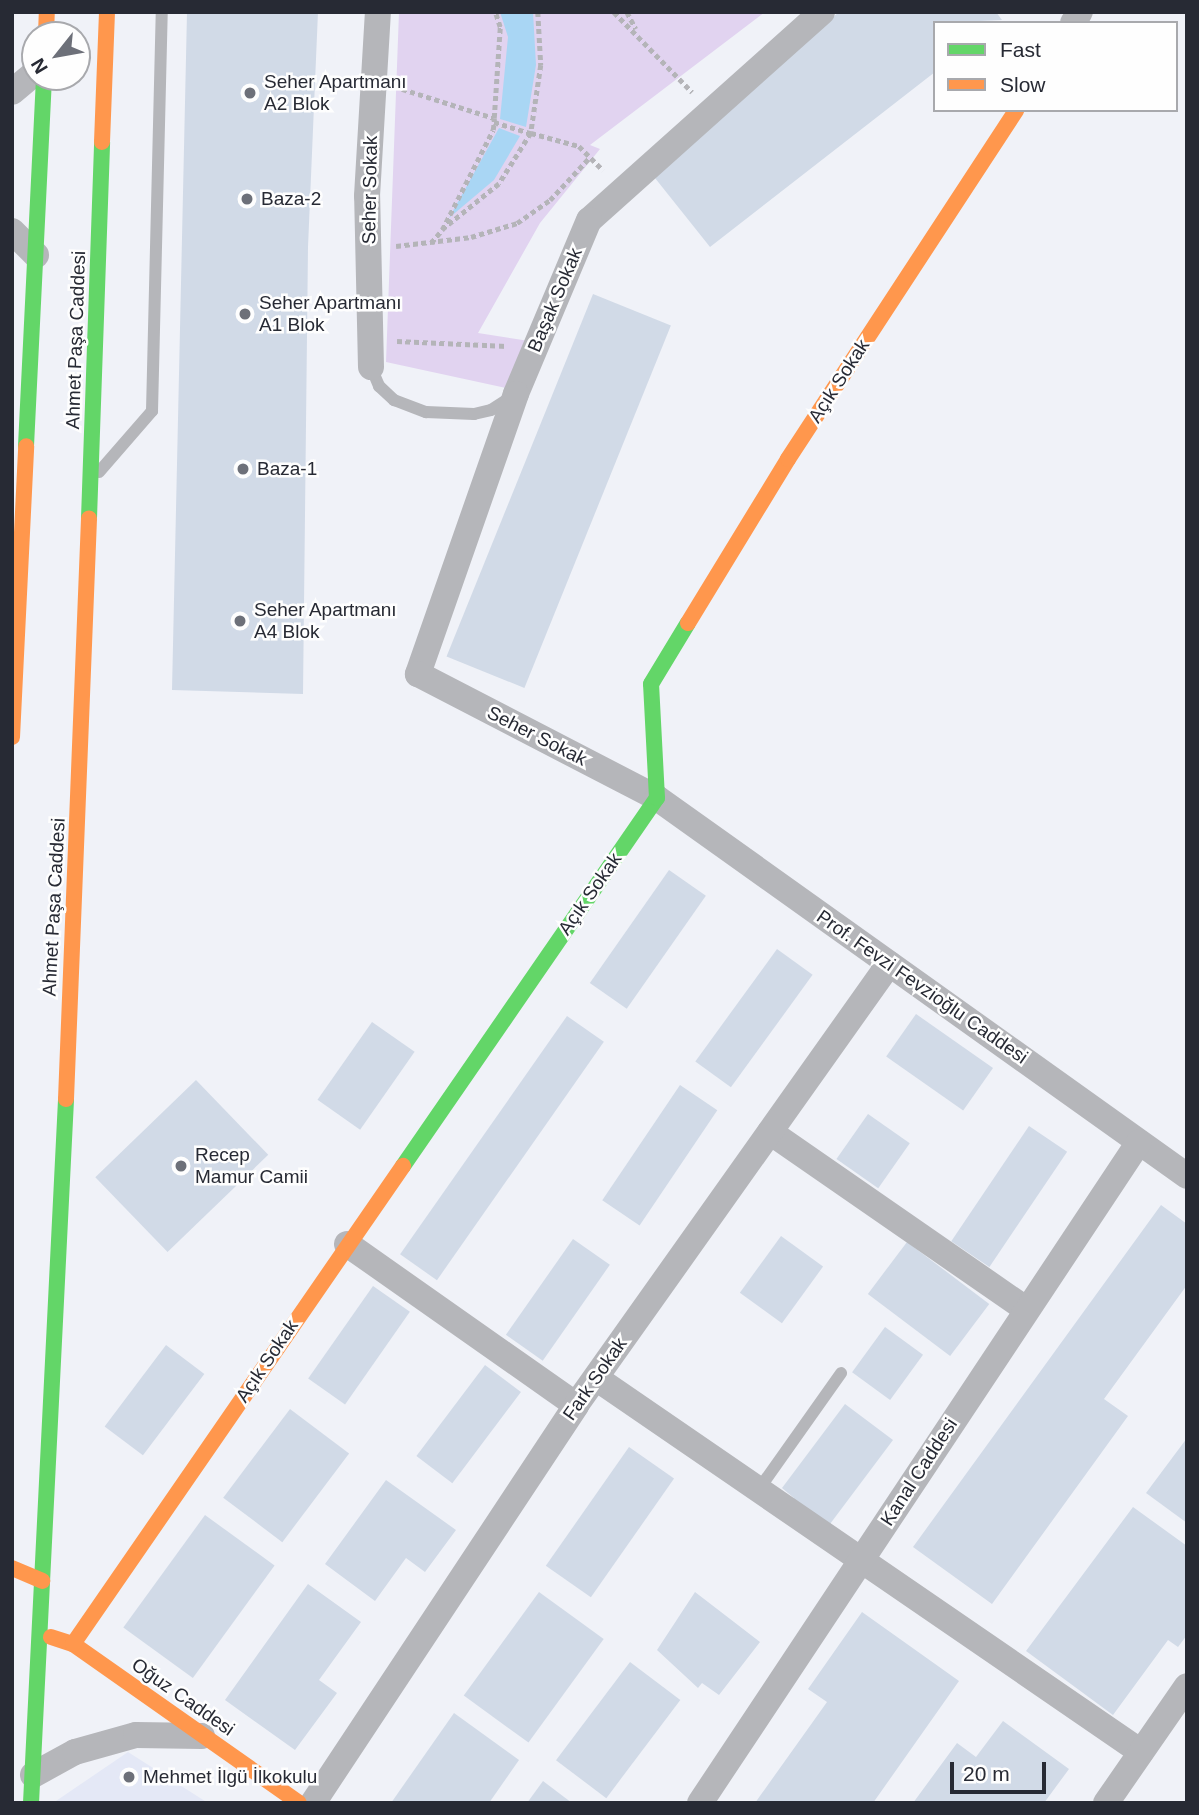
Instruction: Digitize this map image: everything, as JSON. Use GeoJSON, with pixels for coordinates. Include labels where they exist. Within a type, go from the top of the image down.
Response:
{"type":"FeatureCollection","features":[{"type":"Feature","properties":{"kind":"street","name":"Ahmet Paşa Caddesi"},"geometry":{"type":"LineString","coordinates":[[32,1803],[93,479],[107,12]]}},
{"type":"Feature","properties":{"kind":"street","name":"Seher Sokak"},"geometry":{"type":"LineString","coordinates":[[371,368],[369,248],[378,12]]}},
{"type":"Feature","properties":{"kind":"street","name":"Başak Sokak"},"geometry":{"type":"LineString","coordinates":[[418,674],[516,394],[589,220],[822,12]]}},
{"type":"Feature","properties":{"kind":"street"},"geometry":{"type":"LineString","coordinates":[[13,723],[43,91]]}},
{"type":"Feature","properties":{"kind":"street","name":"Açık Sokak"},"geometry":{"type":"LineString","coordinates":[[72,1644],[657,798],[652,684],[788,459],[1015,112]]}},
{"type":"Feature","properties":{"kind":"street"},"geometry":{"type":"LineString","coordinates":[[12,231],[36,255]]}},
{"type":"Feature","properties":{"kind":"street","name":"Seher Sokak"},"geometry":{"type":"LineString","coordinates":[[418,674],[657,798]]}},
{"type":"Feature","properties":{"kind":"street","name":"Prof. Fevzi Fevzioğlu Caddesi"},"geometry":{"type":"LineString","coordinates":[[657,798],[1187,1176]]}},
{"type":"Feature","properties":{"kind":"street","name":"Fark Sokak"},"geometry":{"type":"LineString","coordinates":[[313,1803],[576,1405],[889,964]]}},
{"type":"Feature","properties":{"kind":"street"},"geometry":{"type":"LineString","coordinates":[[770,1132],[1026,1310]]}},
{"type":"Feature","properties":{"kind":"street","name":"Kanal Caddesi"},"geometry":{"type":"LineString","coordinates":[[699,1803],[1139,1142]]}},
{"type":"Feature","properties":{"kind":"street"},"geometry":{"type":"LineString","coordinates":[[347,1244],[576,1405]]}},
{"type":"Feature","properties":{"kind":"street"},"geometry":{"type":"LineString","coordinates":[[596,1378],[1141,1752]]}},
{"type":"Feature","properties":{"kind":"street"},"geometry":{"type":"LineString","coordinates":[[12,1568],[42,1581]]}},
{"type":"Feature","properties":{"kind":"street","name":"Oğuz Caddesi"},"geometry":{"type":"LineString","coordinates":[[40,1633],[72,1644],[299,1803]]}},
{"type":"Feature","properties":{"kind":"street"},"geometry":{"type":"LineString","coordinates":[[1106,1803],[1187,1686]]}},
{"type":"Feature","properties":{"kind":"street"},"geometry":{"type":"LineString","coordinates":[[33,1774],[75,1752],[136,1735],[202,1735]]}},
{"type":"Feature","properties":{"kind":"lane"},"geometry":{"type":"LineString","coordinates":[[93,479],[152,411],[162,12]]}},
{"type":"Feature","properties":{"kind":"lane"},"geometry":{"type":"LineString","coordinates":[[371,368],[379,386],[394,400],[426,412],[482,412],[516,394]]}},
{"type":"Feature","properties":{"kind":"lane"},"geometry":{"type":"LineString","coordinates":[[758,1489],[841,1373]]}},
{"type":"Feature","properties":{"kind":"path"},"geometry":{"type":"LineString","coordinates":[[442,230],[494,120],[500,27],[495,12]]}},
{"type":"Feature","properties":{"kind":"path"},"geometry":{"type":"LineString","coordinates":[[431,243],[442,230],[499,184],[531,132],[541,65],[538,12]]}},
{"type":"Feature","properties":{"kind":"path"},"geometry":{"type":"LineString","coordinates":[[614,12],[638,33],[711,113]]}},
{"type":"Feature","properties":{"kind":"path"},"geometry":{"type":"LineString","coordinates":[[627,12],[638,33]]}},
{"type":"Feature","properties":{"kind":"path"},"geometry":{"type":"LineString","coordinates":[[374,80],[579,146],[623,190]]}},
{"type":"Feature","properties":{"kind":"path"},"geometry":{"type":"LineString","coordinates":[[369,248],[431,243],[517,223],[550,200],[590,157]]}},
{"type":"Feature","properties":{"kind":"path"},"geometry":{"type":"LineString","coordinates":[[370,340],[536,347]]}},
{"type":"Feature","properties":{"kind":"shaded area"},"geometry":{"type":"Polygon","coordinates":[[[399,12],[765,12],[590,145],[600,149],[540,223],[478,333],[529,341],[506,388],[386,362],[399,12]]]}},
{"type":"Feature","properties":{"kind":"shaded area","name":"Mehmet İlgü İlkokulu"},"geometry":{"type":"Polygon","coordinates":[[[128,1752],[208,1803],[53,1803],[128,1752]]]}},
{"type":"Feature","properties":{"kind":"water"},"geometry":{"type":"Polygon","coordinates":[[[500,12],[533,12],[536,65],[526,127],[500,119],[508,37],[500,12]]]}},
{"type":"Feature","properties":{"kind":"water"},"geometry":{"type":"Polygon","coordinates":[[[499,128],[520,136],[494,180],[449,218],[499,128]]]}},
{"type":"Feature","properties":{"kind":"building"},"geometry":{"type":"Polygon","coordinates":[[[187,12],[318,12],[308,247],[303,694],[172,690],[187,12]]]}},
{"type":"Feature","properties":{"kind":"building"},"geometry":{"type":"Polygon","coordinates":[[[839,12],[996,12],[1002,20],[933,21],[933,74],[710,247],[651,173],[839,12]]]}},
{"type":"Feature","properties":{"kind":"building"},"geometry":{"type":"Polygon","coordinates":[[[593,294],[671,325],[524,688],[447,657],[593,294]]]}},
{"type":"Feature","properties":{"kind":"building"},"geometry":{"type":"Polygon","coordinates":[[[669,870],[706,896],[627,1009],[590,983],[669,870]]]}},
{"type":"Feature","properties":{"kind":"building"},"geometry":{"type":"Polygon","coordinates":[[[777,949],[813,975],[731,1087],[695,1061],[777,949]]]}},
{"type":"Feature","properties":{"kind":"building"},"geometry":{"type":"Polygon","coordinates":[[[916,1014],[993,1068],[963,1111],[886,1057],[916,1014]]]}},
{"type":"Feature","properties":{"kind":"building"},"geometry":{"type":"Polygon","coordinates":[[[567,1016],[604,1042],[437,1280],[400,1254],[567,1016]]]}},
{"type":"Feature","properties":{"kind":"building"},"geometry":{"type":"Polygon","coordinates":[[[372,1022],[415,1052],[360,1130],[318,1100],[372,1022]]]}},
{"type":"Feature","properties":{"kind":"building","name":"Recep Mamur Camii"},"geometry":{"type":"Polygon","coordinates":[[[196,1080],[268,1155],[168,1252],[95,1177],[196,1080]]]}},
{"type":"Feature","properties":{"kind":"building"},"geometry":{"type":"Polygon","coordinates":[[[680,1085],[717,1110],[640,1225],[602,1200],[680,1085]]]}},
{"type":"Feature","properties":{"kind":"building"},"geometry":{"type":"Polygon","coordinates":[[[868,1114],[910,1143],[878,1188],[836,1159],[868,1114]]]}},
{"type":"Feature","properties":{"kind":"building"},"geometry":{"type":"Polygon","coordinates":[[[1029,1126],[1067,1152],[989,1267],[951,1241],[1029,1126]]]}},
{"type":"Feature","properties":{"kind":"building"},"geometry":{"type":"Polygon","coordinates":[[[1161,1205],[1187,1224],[1187,1285],[1104,1399],[1128,1416],[992,1604],[913,1547],[1161,1205]]]}},
{"type":"Feature","properties":{"kind":"building"},"geometry":{"type":"Polygon","coordinates":[[[781,1236],[823,1267],[782,1323],[740,1293],[781,1236]]]}},
{"type":"Feature","properties":{"kind":"building"},"geometry":{"type":"Polygon","coordinates":[[[573,1239],[610,1265],[543,1361],[506,1335],[573,1239]]]}},
{"type":"Feature","properties":{"kind":"building"},"geometry":{"type":"Polygon","coordinates":[[[907,1242],[989,1304],[950,1356],[868,1294],[907,1242]]]}},
{"type":"Feature","properties":{"kind":"building"},"geometry":{"type":"Polygon","coordinates":[[[373,1286],[410,1312],[345,1404],[308,1379],[373,1286]]]}},
{"type":"Feature","properties":{"kind":"building"},"geometry":{"type":"Polygon","coordinates":[[[885,1327],[923,1355],[890,1400],[852,1372],[885,1327]]]}},
{"type":"Feature","properties":{"kind":"building"},"geometry":{"type":"Polygon","coordinates":[[[166,1345],[204,1374],[143,1455],[105,1426],[166,1345]]]}},
{"type":"Feature","properties":{"kind":"building"},"geometry":{"type":"Polygon","coordinates":[[[485,1365],[521,1392],[452,1483],[416,1456],[485,1365]]]}},
{"type":"Feature","properties":{"kind":"building"},"geometry":{"type":"Polygon","coordinates":[[[845,1404],[893,1440],[830,1524],[792,1501],[794,1498],[782,1488],[845,1404]]]}},
{"type":"Feature","properties":{"kind":"building"},"geometry":{"type":"Polygon","coordinates":[[[290,1409],[349,1454],[282,1542],[223,1498],[290,1409]]]}},
{"type":"Feature","properties":{"kind":"building"},"geometry":{"type":"Polygon","coordinates":[[[1187,1438],[1187,1523],[1146,1493],[1187,1438]]]}},
{"type":"Feature","properties":{"kind":"building"},"geometry":{"type":"Polygon","coordinates":[[[629,1447],[674,1479],[591,1597],[546,1566],[629,1447]]]}},
{"type":"Feature","properties":{"kind":"building"},"geometry":{"type":"Polygon","coordinates":[[[386,1480],[456,1530],[425,1572],[406,1558],[375,1601],[325,1564],[386,1480]]]}},
{"type":"Feature","properties":{"kind":"building"},"geometry":{"type":"Polygon","coordinates":[[[1133,1507],[1187,1546],[1187,1635],[1178,1647],[1168,1640],[1113,1715],[1026,1651],[1133,1507]]]}},
{"type":"Feature","properties":{"kind":"building"},"geometry":{"type":"Polygon","coordinates":[[[205,1515],[275,1566],[193,1678],[123,1627],[205,1515]]]}},
{"type":"Feature","properties":{"kind":"building"},"geometry":{"type":"Polygon","coordinates":[[[308,1584],[361,1622],[319,1680],[337,1693],[295,1750],[225,1700],[308,1584]]]}},
{"type":"Feature","properties":{"kind":"building"},"geometry":{"type":"Polygon","coordinates":[[[539,1592],[604,1639],[528,1743],[464,1696],[539,1592]]]}},
{"type":"Feature","properties":{"kind":"building"},"geometry":{"type":"Polygon","coordinates":[[[695,1592],[760,1642],[719,1695],[702,1683],[698,1688],[657,1650],[695,1592]]]}},
{"type":"Feature","properties":{"kind":"building"},"geometry":{"type":"Polygon","coordinates":[[[862,1612],[959,1681],[873,1803],[755,1803],[827,1702],[808,1689],[862,1612]]]}},
{"type":"Feature","properties":{"kind":"building"},"geometry":{"type":"Polygon","coordinates":[[[630,1662],[680,1700],[606,1798],[556,1760],[630,1662]]]}},
{"type":"Feature","properties":{"kind":"building"},"geometry":{"type":"Polygon","coordinates":[[[454,1713],[519,1760],[489,1803],[391,1803],[454,1713]]]}},
{"type":"Feature","properties":{"kind":"building"},"geometry":{"type":"Polygon","coordinates":[[[1003,1721],[1069,1769],[1044,1803],[913,1803],[957,1743],[976,1757],[1003,1721]]]}},
{"type":"Feature","properties":{"kind":"building"},"geometry":{"type":"Polygon","coordinates":[[[543,1781],[572,1803],[527,1803],[543,1781]]]}},
{"type":"Feature","properties":{"kind":"traffic: fast"},"geometry":{"type":"LineString","coordinates":[[26,446],[43,91]]}},
{"type":"Feature","properties":{"kind":"traffic: fast"},"geometry":{"type":"LineString","coordinates":[[89,518],[102,142]]}},
{"type":"Feature","properties":{"kind":"traffic: fast"},"geometry":{"type":"LineString","coordinates":[[403,1166],[657,798],[651,684],[688,623]]}},
{"type":"Feature","properties":{"kind":"traffic: fast"},"geometry":{"type":"LineString","coordinates":[[31,1803],[66,1099]]}},
{"type":"Feature","properties":{"kind":"traffic: slow"},"geometry":{"type":"LineString","coordinates":[[47,12],[47,21]]}},
{"type":"Feature","properties":{"kind":"traffic: slow"},"geometry":{"type":"LineString","coordinates":[[102,142],[107,12]]}},
{"type":"Feature","properties":{"kind":"traffic: slow"},"geometry":{"type":"LineString","coordinates":[[688,623],[788,459],[1015,112]]}},
{"type":"Feature","properties":{"kind":"traffic: slow"},"geometry":{"type":"LineString","coordinates":[[12,737],[26,446]]}},
{"type":"Feature","properties":{"kind":"traffic: slow"},"geometry":{"type":"LineString","coordinates":[[66,1099],[89,518]]}},
{"type":"Feature","properties":{"kind":"traffic: slow"},"geometry":{"type":"LineString","coordinates":[[73,1644],[403,1166]]}},
{"type":"Feature","properties":{"kind":"traffic: slow"},"geometry":{"type":"LineString","coordinates":[[12,1568],[42,1581]]}},
{"type":"Feature","properties":{"kind":"traffic: slow"},"geometry":{"type":"LineString","coordinates":[[51,1637],[73,1644],[299,1803]]}},
{"type":"Feature","properties":{"kind":"place","name":"Seher Apartmanı A2 Blok"},"geometry":{"type":"Point","coordinates":[250,93]}},
{"type":"Feature","properties":{"kind":"place","name":"Baza-2"},"geometry":{"type":"Point","coordinates":[247,199]}},
{"type":"Feature","properties":{"kind":"place","name":"Seher Apartmanı A1 Blok"},"geometry":{"type":"Point","coordinates":[245,314]}},
{"type":"Feature","properties":{"kind":"place","name":"Baza-1"},"geometry":{"type":"Point","coordinates":[243,469]}},
{"type":"Feature","properties":{"kind":"place","name":"Seher Apartmanı A4 Blok"},"geometry":{"type":"Point","coordinates":[240,621]}},
{"type":"Feature","properties":{"kind":"place","name":"Recep Mamur Camii"},"geometry":{"type":"Point","coordinates":[181,1166]}},
{"type":"Feature","properties":{"kind":"place","name":"Mehmet İlgü İlkokulu"},"geometry":{"type":"Point","coordinates":[129,1777]}}]}
